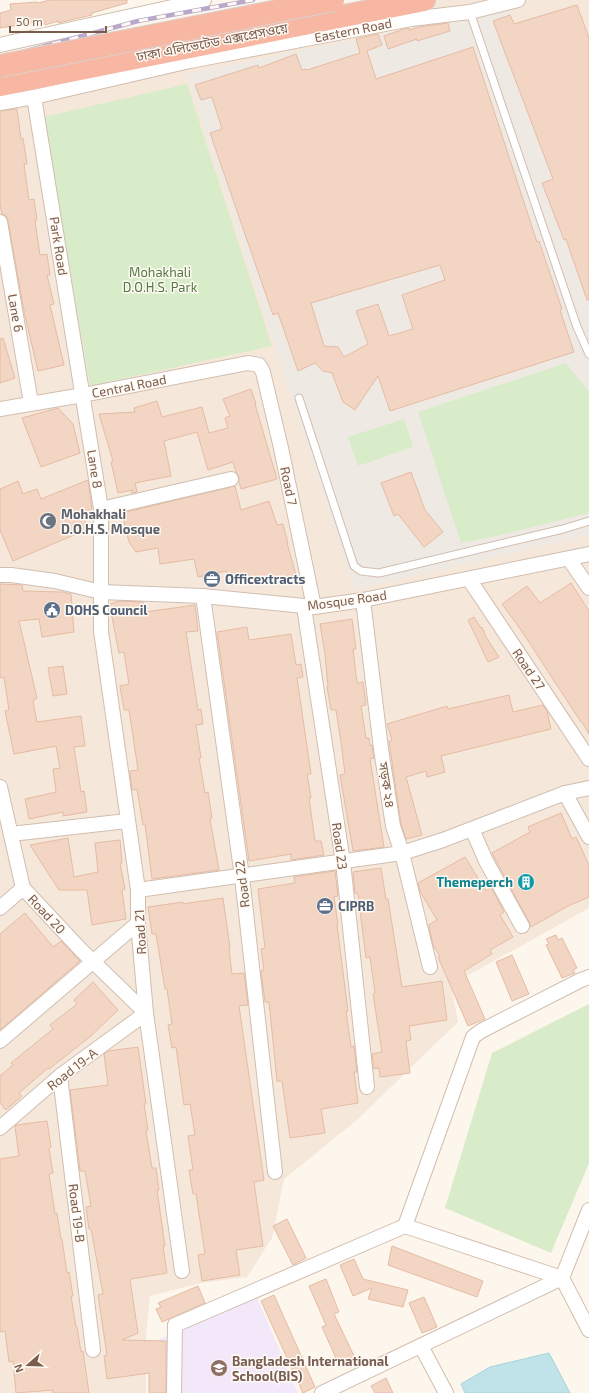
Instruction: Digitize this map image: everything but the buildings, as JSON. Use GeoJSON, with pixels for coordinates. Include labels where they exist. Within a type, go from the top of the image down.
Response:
{"type":"FeatureCollection","features":[{"type":"Feature","properties":{"kind":"highway","name":"ঢাকা এলিভেটেড এক্সপ্রেসওয়ে"},"geometry":{"type":"LineString","coordinates":[[0,66],[333,0]]}},
{"type":"Feature","properties":{"kind":"highway","name":"ঢাকা এলিভেটেড এক্সপ্রেসওয়ে"},"geometry":{"type":"LineString","coordinates":[[0,85],[424,0]]}},
{"type":"Feature","properties":{"kind":"street"},"geometry":{"type":"LineString","coordinates":[[0,45],[204,0]]}},
{"type":"Feature","properties":{"kind":"street","name":"Eastern Road"},"geometry":{"type":"LineString","coordinates":[[0,103],[34,97],[190,61],[411,19],[470,12],[518,0]]}},
{"type":"Feature","properties":{"kind":"street","name":"Park Road"},"geometry":{"type":"LineString","coordinates":[[34,97],[83,395]]}},
{"type":"Feature","properties":{"kind":"street","name":"Lane 6"},"geometry":{"type":"LineString","coordinates":[[0,222],[31,403]]}},
{"type":"Feature","properties":{"kind":"street","name":"Central Road"},"geometry":{"type":"LineString","coordinates":[[0,409],[83,395],[248,363],[258,366]]}},
{"type":"Feature","properties":{"kind":"street","name":"Road 7"},"geometry":{"type":"LineString","coordinates":[[258,366],[263,372],[281,448],[309,607]]}},
{"type":"Feature","properties":{"kind":"street","name":"Lane 8"},"geometry":{"type":"LineString","coordinates":[[83,395],[101,509],[102,592]]}},
{"type":"Feature","properties":{"kind":"street"},"geometry":{"type":"LineString","coordinates":[[101,509],[231,478]]}},
{"type":"Feature","properties":{"kind":"street","name":"Mosque Road"},"geometry":{"type":"LineString","coordinates":[[0,575],[55,581],[102,592],[203,596],[309,607],[363,600],[589,554]]}},
{"type":"Feature","properties":{"kind":"street"},"geometry":{"type":"LineString","coordinates":[[569,559],[589,588]]}},
{"type":"Feature","properties":{"kind":"street","name":"Road 27"},"geometry":{"type":"LineString","coordinates":[[469,579],[589,760]]}},
{"type":"Feature","properties":{"kind":"street","name":"Road 21"},"geometry":{"type":"LineString","coordinates":[[102,592],[101,631],[138,890],[138,923],[146,1013],[182,1272]]}},
{"type":"Feature","properties":{"kind":"street","name":"Road 22"},"geometry":{"type":"LineString","coordinates":[[203,596],[242,877],[275,1172]]}},
{"type":"Feature","properties":{"kind":"street","name":"সড়ক ২৪"},"geometry":{"type":"LineString","coordinates":[[363,600],[392,826],[402,853],[430,967]]}},
{"type":"Feature","properties":{"kind":"street","name":"Road 23"},"geometry":{"type":"LineString","coordinates":[[309,607],[343,862],[367,1087]]}},
{"type":"Feature","properties":{"kind":"street","name":"Road 20"},"geometry":{"type":"LineString","coordinates":[[0,787],[23,888],[93,961],[146,1013]]}},
{"type":"Feature","properties":{"kind":"street"},"geometry":{"type":"LineString","coordinates":[[138,890],[242,877],[290,868],[402,853],[472,829],[566,793],[589,788]]}},
{"type":"Feature","properties":{"kind":"street"},"geometry":{"type":"LineString","coordinates":[[566,793],[589,837]]}},
{"type":"Feature","properties":{"kind":"street"},"geometry":{"type":"LineString","coordinates":[[11,834],[127,821]]}},
{"type":"Feature","properties":{"kind":"street"},"geometry":{"type":"LineString","coordinates":[[472,829],[486,860],[522,926]]}},
{"type":"Feature","properties":{"kind":"street"},"geometry":{"type":"LineString","coordinates":[[0,908],[23,888]]}},
{"type":"Feature","properties":{"kind":"street"},"geometry":{"type":"LineString","coordinates":[[0,1041],[138,923]]}},
{"type":"Feature","properties":{"kind":"street"},"geometry":{"type":"LineString","coordinates":[[405,1226],[473,1037],[481,1031],[589,977]]}},
{"type":"Feature","properties":{"kind":"street","name":"Road 19-A"},"geometry":{"type":"LineString","coordinates":[[0,1128],[60,1076],[146,1013]]}},
{"type":"Feature","properties":{"kind":"street","name":"Road 19-B"},"geometry":{"type":"LineString","coordinates":[[60,1076],[94,1350]]}},
{"type":"Feature","properties":{"kind":"street"},"geometry":{"type":"LineString","coordinates":[[322,1393],[562,1278],[589,1210]]}},
{"type":"Feature","properties":{"kind":"street"},"geometry":{"type":"LineString","coordinates":[[174,1393],[175,1325],[405,1226],[562,1278],[589,1330]]}},
{"type":"Feature","properties":{"kind":"street"},"geometry":{"type":"LineString","coordinates":[[421,1346],[446,1393]]}},
{"type":"Feature","properties":{"kind":"lane"},"geometry":{"type":"LineString","coordinates":[[470,12],[577,327],[589,354]]}},
{"type":"Feature","properties":{"kind":"lane"},"geometry":{"type":"LineString","coordinates":[[299,398],[354,566],[361,571],[379,573],[563,529],[589,521]]}},
{"type":"Feature","properties":{"kind":"shaded area"},"geometry":{"type":"Polygon","coordinates":[[[374,0],[589,0],[589,908],[451,985],[458,1022],[357,1120],[284,1179],[272,1238],[247,1277],[201,1283],[150,1296],[146,1337],[146,1393],[0,1393],[0,103],[374,0]]]}},
{"type":"Feature","properties":{"kind":"shaded area"},"geometry":{"type":"Polygon","coordinates":[[[507,8],[589,218],[589,535],[354,590],[187,74],[507,8]]]}},
{"type":"Feature","properties":{"kind":"shaded area","name":"Bangladesh International School(BIS)"},"geometry":{"type":"Polygon","coordinates":[[[256,1295],[298,1393],[149,1393],[151,1343],[256,1295]]]}},
{"type":"Feature","properties":{"kind":"green space","name":"Mohakhali D.O.H.S. Park"},"geometry":{"type":"Polygon","coordinates":[[[187,84],[272,346],[90,386],[44,117],[187,84]]]}},
{"type":"Feature","properties":{"kind":"green space"},"geometry":{"type":"Polygon","coordinates":[[[566,363],[589,392],[589,513],[497,536],[461,543],[418,412],[566,363]]]}},
{"type":"Feature","properties":{"kind":"green space"},"geometry":{"type":"Polygon","coordinates":[[[404,419],[413,447],[358,466],[348,437],[404,419]]]}},
{"type":"Feature","properties":{"kind":"green space"},"geometry":{"type":"Polygon","coordinates":[[[589,1004],[589,1163],[551,1253],[445,1208],[492,1053],[589,1004]]]}},
{"type":"Feature","properties":{"kind":"water"},"geometry":{"type":"Polygon","coordinates":[[[549,1353],[570,1393],[465,1393],[461,1384],[490,1367],[549,1353]]]}},
{"type":"Feature","properties":{"kind":"tram line"},"geometry":{"type":"LineString","coordinates":[[0,71],[141,33],[321,0]]}},
{"type":"Feature","properties":{"kind":"railway"},"geometry":{"type":"LineString","coordinates":[[0,58],[138,21],[253,0]]}},
{"type":"Feature","properties":{"kind":"place","name":"Mohakhali D.O.H.S. Mosque"},"geometry":{"type":"Point","coordinates":[48,521]}},
{"type":"Feature","properties":{"kind":"place","name":"Officextracts"},"geometry":{"type":"Point","coordinates":[212,579]}},
{"type":"Feature","properties":{"kind":"place","name":"DOHS Council"},"geometry":{"type":"Point","coordinates":[52,610]}},
{"type":"Feature","properties":{"kind":"place","name":"Themeperch"},"geometry":{"type":"Point","coordinates":[526,882]}},
{"type":"Feature","properties":{"kind":"place","name":"CIPRB"},"geometry":{"type":"Point","coordinates":[325,906]}},
{"type":"Feature","properties":{"kind":"place","name":"Bangladesh International School(BIS)"},"geometry":{"type":"Point","coordinates":[219,1368]}}]}
